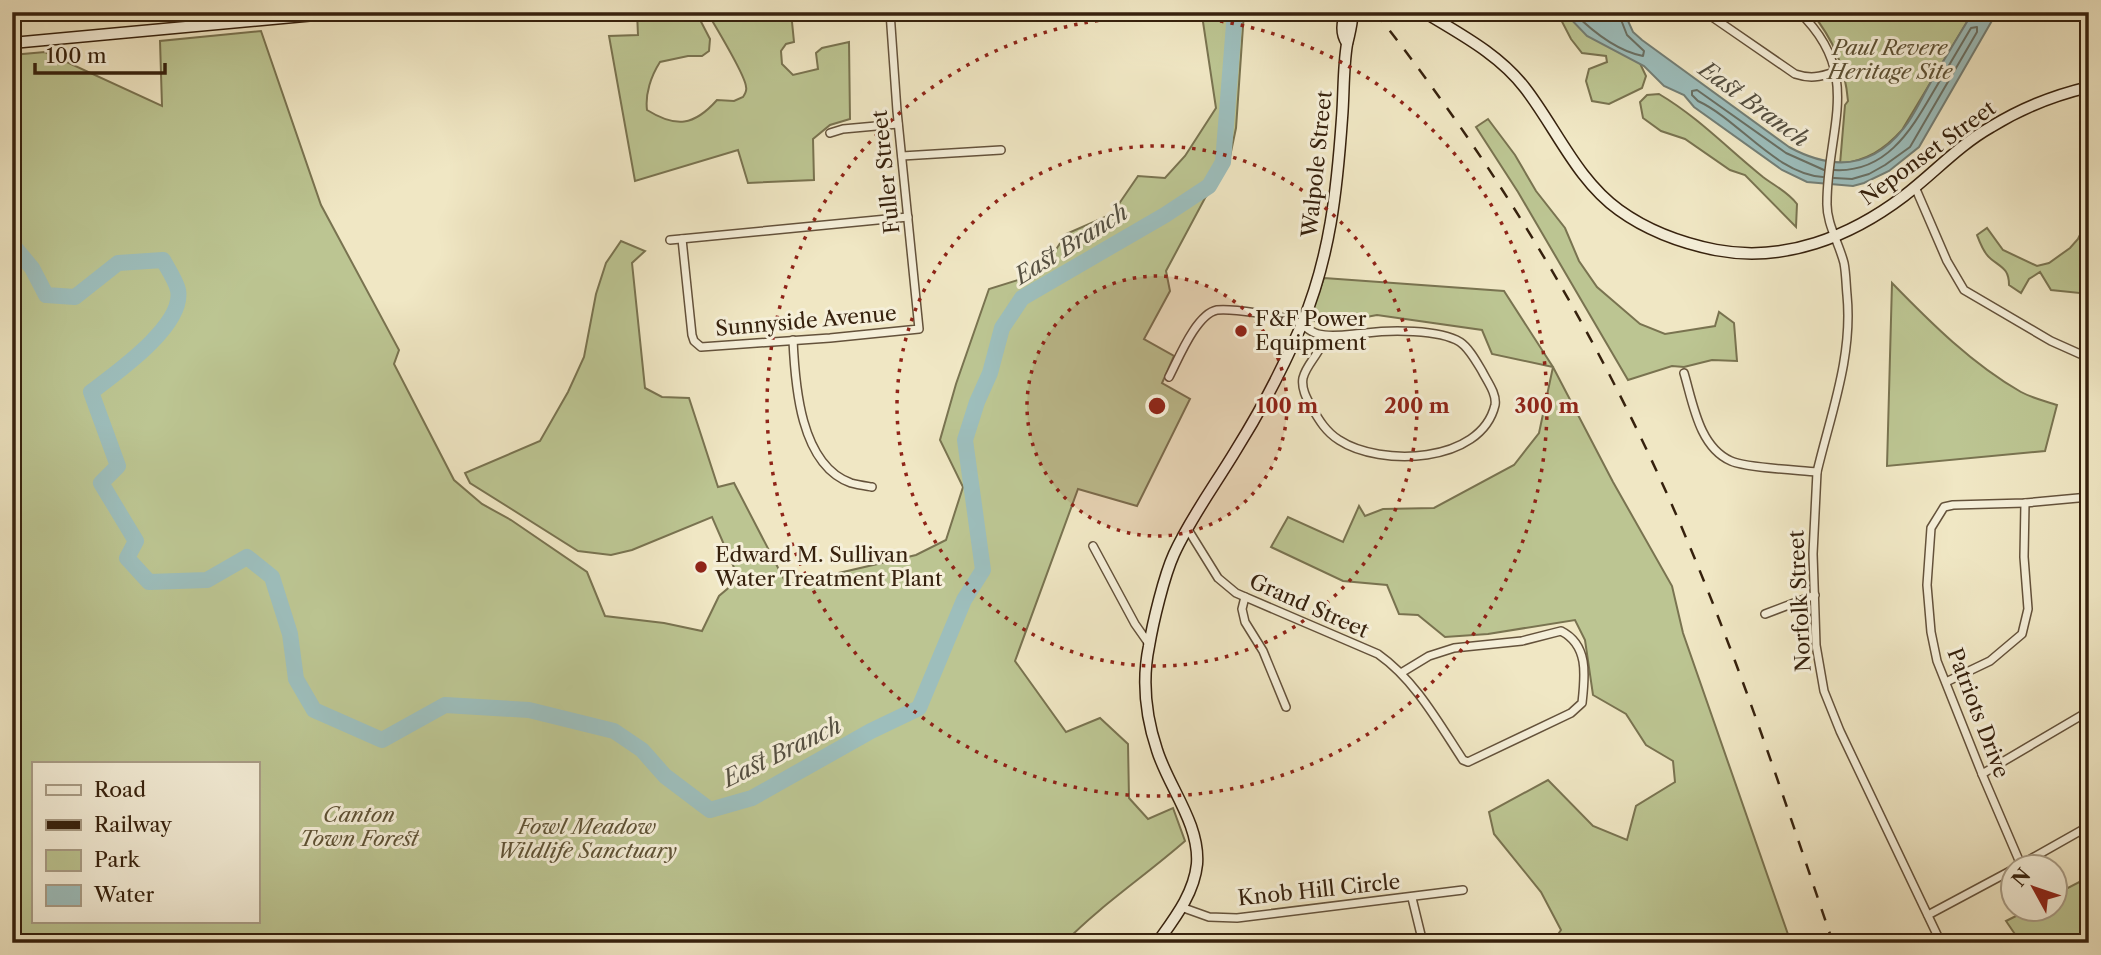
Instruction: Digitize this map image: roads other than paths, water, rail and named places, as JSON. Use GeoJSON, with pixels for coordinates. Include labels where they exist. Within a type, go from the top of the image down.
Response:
{"type":"FeatureCollection","features":[{"type":"Feature","properties":{"kind":"main road"},"geometry":{"type":"LineString","coordinates":[[12,43],[344,12]]}},
{"type":"Feature","properties":{"kind":"main road","name":"Walpole Street"},"geometry":{"type":"LineString","coordinates":[[1157,943],[1190,890],[1197,860],[1187,819],[1157,751],[1149,718],[1145,671],[1149,644],[1172,558],[1187,528],[1238,448],[1270,391],[1302,324],[1318,280],[1334,215],[1347,43],[1352,19],[1348,12]]}},
{"type":"Feature","properties":{"kind":"main road","name":"Neponset Street"},"geometry":{"type":"LineString","coordinates":[[1424,12],[1488,52],[1507,68],[1526,89],[1589,181],[1617,209],[1644,226],[1673,239],[1734,254],[1783,251],[1836,237],[1875,216],[1990,127],[2022,110],[2089,87]]}},
{"type":"Feature","properties":{"kind":"street","name":"Fuller Street"},"geometry":{"type":"LineString","coordinates":[[890,12],[898,124],[919,329]]}},
{"type":"Feature","properties":{"kind":"street"},"geometry":{"type":"LineString","coordinates":[[1706,12],[1795,74],[1806,78],[1834,72]]}},
{"type":"Feature","properties":{"kind":"street","name":"Norfolk Street"},"geometry":{"type":"LineString","coordinates":[[1799,12],[1824,43],[1834,72],[1838,112],[1827,211],[1844,264],[1849,326],[1843,369],[1817,472],[1813,512],[1816,645],[1824,691],[1840,731],[1941,943]]}},
{"type":"Feature","properties":{"kind":"street"},"geometry":{"type":"LineString","coordinates":[[830,133],[843,129],[898,124]]}},
{"type":"Feature","properties":{"kind":"street"},"geometry":{"type":"LineString","coordinates":[[902,156],[1001,150]]}},
{"type":"Feature","properties":{"kind":"street"},"geometry":{"type":"LineString","coordinates":[[1915,187],[1947,261],[1964,290],[2051,341],[2089,358]]}},
{"type":"Feature","properties":{"kind":"street"},"geometry":{"type":"LineString","coordinates":[[670,240],[908,217]]}},
{"type":"Feature","properties":{"kind":"street","name":"Sunnyside Avenue"},"geometry":{"type":"LineString","coordinates":[[682,239],[692,335],[697,345],[706,348],[919,329]]}},
{"type":"Feature","properties":{"kind":"street"},"geometry":{"type":"LineString","coordinates":[[1169,377],[1194,329],[1205,317],[1216,310],[1247,312],[1295,321],[1320,335],[1390,331],[1430,334],[1460,342],[1478,364],[1493,391],[1495,404],[1484,427],[1476,436],[1440,452],[1420,456],[1397,456],[1379,455],[1358,449],[1329,433],[1305,395],[1303,380],[1321,346],[1320,335]]}},
{"type":"Feature","properties":{"kind":"street"},"geometry":{"type":"LineString","coordinates":[[793,340],[795,383],[810,441],[835,473],[850,482],[872,487]]}},
{"type":"Feature","properties":{"kind":"street"},"geometry":{"type":"LineString","coordinates":[[1684,373],[1705,435],[1713,448],[1731,462],[1817,472]]}},
{"type":"Feature","properties":{"kind":"street","name":"Patriots Drive"},"geometry":{"type":"LineString","coordinates":[[2012,853],[1937,661],[1931,632],[1927,585],[1931,528],[1944,507],[2089,497]]}},
{"type":"Feature","properties":{"kind":"street"},"geometry":{"type":"LineString","coordinates":[[1946,682],[1990,661],[2022,634],[2028,610],[2024,557],[2025,503]]}},
{"type":"Feature","properties":{"kind":"street","name":"Grand Street"},"geometry":{"type":"LineString","coordinates":[[1187,528],[1218,578],[1227,587],[1378,654],[1401,673],[1468,762],[1571,713],[1582,703],[1584,666],[1580,647],[1561,631],[1522,641],[1454,648],[1429,656],[1401,673]]}},
{"type":"Feature","properties":{"kind":"street"},"geometry":{"type":"LineString","coordinates":[[1093,546],[1135,624],[1149,644]]}},
{"type":"Feature","properties":{"kind":"street"},"geometry":{"type":"LineString","coordinates":[[1765,614],[1815,595]]}},
{"type":"Feature","properties":{"kind":"street"},"geometry":{"type":"LineString","coordinates":[[1245,597],[1242,609],[1245,622],[1264,651],[1286,708]]}},
{"type":"Feature","properties":{"kind":"street"},"geometry":{"type":"LineString","coordinates":[[1982,774],[2089,711]]}},
{"type":"Feature","properties":{"kind":"street"},"geometry":{"type":"LineString","coordinates":[[2042,853],[2089,826]]}},
{"type":"Feature","properties":{"kind":"street"},"geometry":{"type":"LineString","coordinates":[[1928,915],[2000,876]]}},
{"type":"Feature","properties":{"kind":"street","name":"Knob Hill Circle"},"geometry":{"type":"LineString","coordinates":[[1181,907],[1209,917],[1237,918],[1462,890]]}},
{"type":"Feature","properties":{"kind":"street"},"geometry":{"type":"LineString","coordinates":[[1412,898],[1423,943]]}},
{"type":"Feature","properties":{"kind":"water"},"geometry":{"type":"Polygon","coordinates":[[[1564,12],[1624,12],[1633,32],[1642,40],[1789,147],[1821,160],[1851,162],[1879,152],[1904,128],[1973,12],[1997,12],[1919,147],[1889,171],[1853,186],[1807,182],[1782,170],[1694,107],[1684,95],[1664,86],[1644,66],[1587,36],[1564,12]]]}},
{"type":"Feature","properties":{"kind":"waterway","name":"East Branch"},"geometry":{"type":"LineString","coordinates":[[12,244],[32,268],[46,295],[75,297],[118,263],[163,260],[176,283],[177,304],[160,333],[131,361],[91,392],[118,466],[101,483],[136,541],[127,558],[149,582],[207,580],[247,557],[272,577],[290,634],[296,679],[314,710],[382,740],[445,705],[529,710],[614,731],[642,750],[665,776],[710,810],[752,798],[871,731],[919,708],[964,600],[983,570],[965,440],[990,373],[1002,328],[1022,298],[1165,215],[1209,186],[1223,162],[1235,12]]}},
{"type":"Feature","properties":{"kind":"railway"},"geometry":{"type":"LineString","coordinates":[[1375,12],[1470,141],[1514,208],[1595,347],[1632,418],[1666,491],[1734,658],[1833,943]]}},
{"type":"Feature","properties":{"kind":"place","name":"F&F Power Equipment"},"geometry":{"type":"Point","coordinates":[1241,331]}},
{"type":"Feature","properties":{"kind":"place","name":"Edward M. Sullivan Water Treatment Plant"},"geometry":{"type":"Point","coordinates":[701,567]}},
{"type":"Feature","properties":{"kind":"park label","name":"Paul Revere Heritage Site"},"geometry":{"type":"Point","coordinates":[1890,60]}},
{"type":"Feature","properties":{"kind":"park label","name":"Canton Town Forest"},"geometry":{"type":"Point","coordinates":[359,827]}},
{"type":"Feature","properties":{"kind":"park label","name":"Fowl Meadow Wildlife Sanctuary"},"geometry":{"type":"Point","coordinates":[587,839]}}]}
